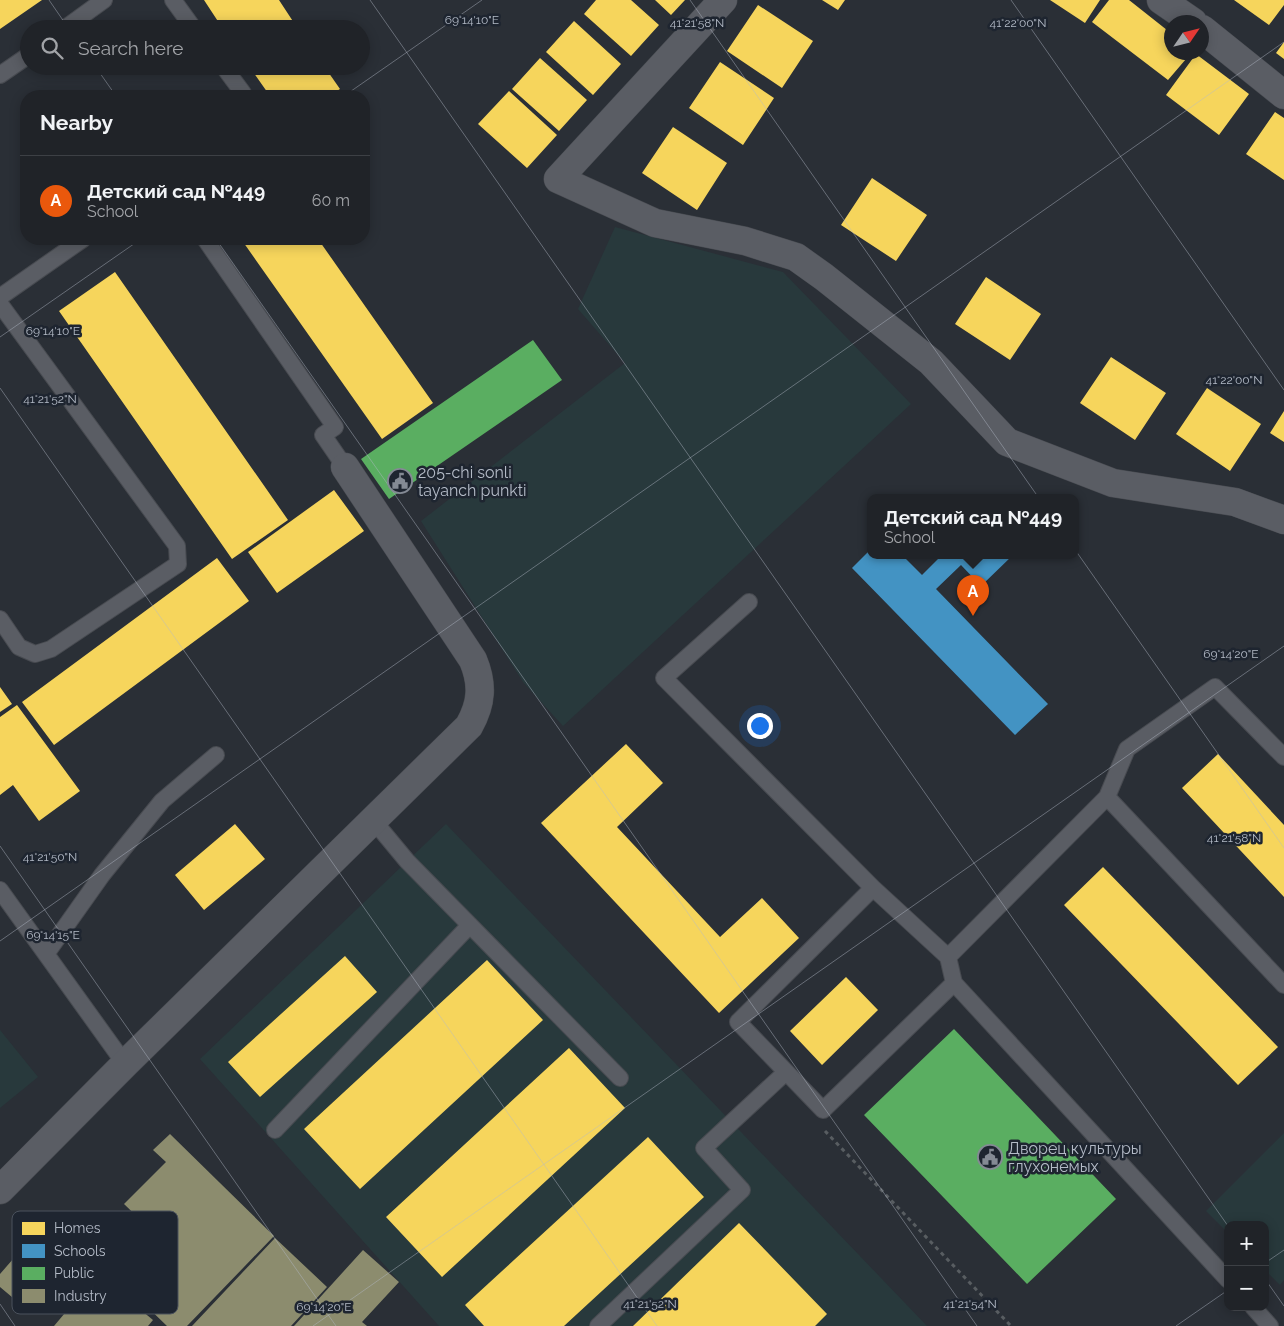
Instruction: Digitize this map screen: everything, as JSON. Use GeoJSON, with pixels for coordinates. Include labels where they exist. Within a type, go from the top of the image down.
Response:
{"type":"FeatureCollection","features":[{"type":"Feature","properties":{"kind":"street"},"geometry":{"type":"LineString","coordinates":[[723,0],[558,179],[655,223],[745,241],[796,258],[824,277],[931,362],[1007,442],[1113,483],[1235,502],[1284,520]]}},
{"type":"Feature","properties":{"kind":"street"},"geometry":{"type":"LineString","coordinates":[[1161,0],[1183,15]]}},
{"type":"Feature","properties":{"kind":"street"},"geometry":{"type":"LineString","coordinates":[[1209,35],[1284,95]]}},
{"type":"Feature","properties":{"kind":"street"},"geometry":{"type":"LineString","coordinates":[[0,1190],[124,1064],[469,726],[474,717],[478,707],[480,688],[477,668],[469,652],[345,467]]}},
{"type":"Feature","properties":{"kind":"lane"},"geometry":{"type":"LineString","coordinates":[[76,20],[104,0]]}},
{"type":"Feature","properties":{"kind":"lane"},"geometry":{"type":"LineString","coordinates":[[172,0],[187,20]]}},
{"type":"Feature","properties":{"kind":"lane"},"geometry":{"type":"LineString","coordinates":[[0,76],[20,61]]}},
{"type":"Feature","properties":{"kind":"lane"},"geometry":{"type":"LineString","coordinates":[[229,75],[241,90]]}},
{"type":"Feature","properties":{"kind":"lane"},"geometry":{"type":"LineString","coordinates":[[0,297],[74,245]]}},
{"type":"Feature","properties":{"kind":"lane"},"geometry":{"type":"LineString","coordinates":[[209,245],[335,427],[323,436],[345,467]]}},
{"type":"Feature","properties":{"kind":"lane"},"geometry":{"type":"LineString","coordinates":[[0,304],[177,546],[178,564],[51,649],[34,654],[19,648],[0,619]]}},
{"type":"Feature","properties":{"kind":"lane"},"geometry":{"type":"LineString","coordinates":[[750,602],[664,678],[873,888],[948,956],[954,983],[1224,1276]]}},
{"type":"Feature","properties":{"kind":"lane"},"geometry":{"type":"LineString","coordinates":[[948,956],[1107,797],[1128,749],[1215,687],[1284,757]]}},
{"type":"Feature","properties":{"kind":"lane"},"geometry":{"type":"LineString","coordinates":[[46,954],[102,875],[162,801],[216,755]]}},
{"type":"Feature","properties":{"kind":"lane"},"geometry":{"type":"LineString","coordinates":[[1107,797],[1284,986]]}},
{"type":"Feature","properties":{"kind":"lane"},"geometry":{"type":"LineString","coordinates":[[373,820],[407,861],[620,1078]]}},
{"type":"Feature","properties":{"kind":"lane"},"geometry":{"type":"LineString","coordinates":[[873,888],[738,1022],[823,1110],[954,983]]}},
{"type":"Feature","properties":{"kind":"lane"},"geometry":{"type":"LineString","coordinates":[[0,890],[124,1064]]}},
{"type":"Feature","properties":{"kind":"lane"},"geometry":{"type":"LineString","coordinates":[[275,1130],[470,925]]}},
{"type":"Feature","properties":{"kind":"lane"},"geometry":{"type":"LineString","coordinates":[[598,1326],[742,1190],[704,1148],[786,1072]]}},
{"type":"Feature","properties":{"kind":"lane"},"geometry":{"type":"LineString","coordinates":[[1256,1311],[1270,1326]]}},
{"type":"Feature","properties":{"kind":"path"},"geometry":{"type":"LineString","coordinates":[[825,1131],[1011,1326]]}},
{"type":"Feature","properties":{"kind":"shaded area"},"geometry":{"type":"Polygon","coordinates":[[[615,227],[783,272],[911,404],[563,726],[523,682],[421,521],[625,363],[578,309],[615,227]]]}},
{"type":"Feature","properties":{"kind":"shaded area"},"geometry":{"type":"Polygon","coordinates":[[[446,824],[927,1326],[439,1326],[200,1059],[446,824]]]}},
{"type":"Feature","properties":{"kind":"shaded area"},"geometry":{"type":"Polygon","coordinates":[[[0,1030],[38,1077],[0,1108],[0,1030]]]}},
{"type":"Feature","properties":{"kind":"shaded area"},"geometry":{"type":"Polygon","coordinates":[[[1284,1133],[1284,1280],[1280,1285],[1269,1274],[1269,1221],[1224,1221],[1224,1229],[1206,1211],[1284,1133]]]}},
{"type":"Feature","properties":{"kind":"building: Homes"},"geometry":{"type":"Polygon","coordinates":[[[0,0],[42,0],[0,29],[0,0]]]}},
{"type":"Feature","properties":{"kind":"building: Homes"},"geometry":{"type":"Polygon","coordinates":[[[204,0],[279,0],[292,20],[217,20],[204,0]]]}},
{"type":"Feature","properties":{"kind":"building: Homes"},"geometry":{"type":"Polygon","coordinates":[[[596,0],[631,0],[659,25],[631,56],[584,14],[596,0]]]}},
{"type":"Feature","properties":{"kind":"building: Homes"},"geometry":{"type":"Polygon","coordinates":[[[655,0],[685,0],[671,15],[655,0]]]}},
{"type":"Feature","properties":{"kind":"building: Homes"},"geometry":{"type":"Polygon","coordinates":[[[822,0],[845,0],[838,10],[822,0]]]}},
{"type":"Feature","properties":{"kind":"building: Homes"},"geometry":{"type":"Polygon","coordinates":[[[1050,0],[1100,0],[1085,23],[1050,0]]]}},
{"type":"Feature","properties":{"kind":"building: Homes"},"geometry":{"type":"Polygon","coordinates":[[[1109,0],[1129,0],[1164,28],[1164,60],[1185,60],[1168,80],[1092,22],[1109,0]]]}},
{"type":"Feature","properties":{"kind":"building: Homes"},"geometry":{"type":"Polygon","coordinates":[[[1234,0],[1284,0],[1284,5],[1269,25],[1234,0]]]}},
{"type":"Feature","properties":{"kind":"building: Homes"},"geometry":{"type":"Polygon","coordinates":[[[758,5],[813,41],[782,88],[727,51],[758,5]]]}},
{"type":"Feature","properties":{"kind":"building: Homes"},"geometry":{"type":"Polygon","coordinates":[[[574,21],[621,64],[593,95],[546,52],[574,21]]]}},
{"type":"Feature","properties":{"kind":"building: Homes"},"geometry":{"type":"Polygon","coordinates":[[[1284,42],[1284,59],[1276,53],[1284,42]]]}},
{"type":"Feature","properties":{"kind":"building: Homes"},"geometry":{"type":"Polygon","coordinates":[[[540,58],[587,100],[559,131],[512,89],[540,58]]]}},
{"type":"Feature","properties":{"kind":"building: Homes"},"geometry":{"type":"Polygon","coordinates":[[[1192,60],[1204,60],[1249,94],[1219,135],[1166,95],[1192,60]]]}},
{"type":"Feature","properties":{"kind":"building: Homes"},"geometry":{"type":"Polygon","coordinates":[[[720,62],[774,98],[743,145],[689,108],[720,62]]]}},
{"type":"Feature","properties":{"kind":"building: Homes"},"geometry":{"type":"Polygon","coordinates":[[[255,75],[330,75],[340,89],[338,90],[266,90],[255,75]]]}},
{"type":"Feature","properties":{"kind":"building: Homes"},"geometry":{"type":"Polygon","coordinates":[[[509,91],[557,135],[527,168],[478,124],[509,91]]]}},
{"type":"Feature","properties":{"kind":"building: Homes"},"geometry":{"type":"Polygon","coordinates":[[[1275,112],[1284,118],[1284,180],[1246,154],[1275,112]]]}},
{"type":"Feature","properties":{"kind":"building: Homes"},"geometry":{"type":"Polygon","coordinates":[[[673,127],[727,163],[697,210],[642,173],[673,127]]]}},
{"type":"Feature","properties":{"kind":"building: Homes"},"geometry":{"type":"Polygon","coordinates":[[[872,178],[927,215],[896,261],[841,225],[872,178]]]}},
{"type":"Feature","properties":{"kind":"building: Homes"},"geometry":{"type":"Polygon","coordinates":[[[245,245],[322,245],[433,403],[382,439],[245,245]]]}},
{"type":"Feature","properties":{"kind":"building: Homes"},"geometry":{"type":"Polygon","coordinates":[[[115,272],[288,520],[232,559],[59,311],[115,272]]]}},
{"type":"Feature","properties":{"kind":"building: Homes"},"geometry":{"type":"Polygon","coordinates":[[[986,277],[1041,314],[1010,360],[955,324],[986,277]]]}},
{"type":"Feature","properties":{"kind":"building: Homes"},"geometry":{"type":"Polygon","coordinates":[[[1111,357],[1166,393],[1135,440],[1080,403],[1111,357]]]}},
{"type":"Feature","properties":{"kind":"building: Homes"},"geometry":{"type":"Polygon","coordinates":[[[1207,388],[1261,424],[1230,471],[1176,434],[1207,388]]]}},
{"type":"Feature","properties":{"kind":"building: Homes"},"geometry":{"type":"Polygon","coordinates":[[[1284,411],[1284,442],[1270,433],[1284,411]]]}},
{"type":"Feature","properties":{"kind":"building: Homes"},"geometry":{"type":"Polygon","coordinates":[[[334,490],[364,531],[277,593],[248,552],[334,490]]]}},
{"type":"Feature","properties":{"kind":"building: Homes"},"geometry":{"type":"Polygon","coordinates":[[[217,558],[249,601],[54,745],[22,702],[217,558]]]}},
{"type":"Feature","properties":{"kind":"building: Homes"},"geometry":{"type":"Polygon","coordinates":[[[0,687],[12,704],[0,712],[0,687]]]}},
{"type":"Feature","properties":{"kind":"building: Homes"},"geometry":{"type":"Polygon","coordinates":[[[17,705],[80,791],[39,821],[13,785],[0,795],[0,717],[17,705]]]}},
{"type":"Feature","properties":{"kind":"building: Homes"},"geometry":{"type":"Polygon","coordinates":[[[626,744],[663,783],[617,827],[720,937],[762,898],[799,938],[719,1013],[541,823],[626,744]]]}},
{"type":"Feature","properties":{"kind":"building: Homes"},"geometry":{"type":"Polygon","coordinates":[[[1218,754],[1284,825],[1284,897],[1182,788],[1218,754]]]}},
{"type":"Feature","properties":{"kind":"building: Homes"},"geometry":{"type":"Polygon","coordinates":[[[235,824],[265,859],[204,910],[175,875],[235,824]]]}},
{"type":"Feature","properties":{"kind":"building: Homes"},"geometry":{"type":"Polygon","coordinates":[[[1103,867],[1278,1047],[1238,1085],[1064,905],[1103,867]]]}},
{"type":"Feature","properties":{"kind":"building: Homes"},"geometry":{"type":"Polygon","coordinates":[[[345,956],[377,992],[260,1097],[228,1062],[345,956]]]}},
{"type":"Feature","properties":{"kind":"building: Homes"},"geometry":{"type":"Polygon","coordinates":[[[487,960],[543,1020],[360,1189],[304,1129],[487,960]]]}},
{"type":"Feature","properties":{"kind":"building: Homes"},"geometry":{"type":"Polygon","coordinates":[[[846,977],[878,1010],[822,1065],[790,1031],[846,977]]]}},
{"type":"Feature","properties":{"kind":"building: Homes"},"geometry":{"type":"Polygon","coordinates":[[[569,1048],[625,1108],[442,1277],[386,1217],[569,1048]]]}},
{"type":"Feature","properties":{"kind":"building: Homes"},"geometry":{"type":"Polygon","coordinates":[[[648,1137],[704,1197],[564,1326],[484,1326],[465,1305],[648,1137]]]}},
{"type":"Feature","properties":{"kind":"building: Homes"},"geometry":{"type":"Polygon","coordinates":[[[739,1223],[827,1314],[815,1326],[633,1326],[739,1223]]]}},
{"type":"Feature","properties":{"kind":"building: Schools"},"geometry":{"type":"Polygon","coordinates":[[[867,553],[867,559],[906,559],[922,575],[938,559],[1009,559],[981,586],[961,565],[936,589],[1048,704],[1015,735],[852,568],[867,553]]]}},
{"type":"Feature","properties":{"kind":"building: Public"},"geometry":{"type":"Polygon","coordinates":[[[533,340],[562,380],[389,499],[361,459],[533,340]]]}},
{"type":"Feature","properties":{"kind":"building: Public"},"geometry":{"type":"Polygon","coordinates":[[[954,1029],[1116,1199],[1027,1284],[864,1115],[954,1029]]]}},
{"type":"Feature","properties":{"kind":"building: Industry"},"geometry":{"type":"Polygon","coordinates":[[[170,1134],[274,1236],[187,1326],[167,1326],[155,1314],[178,1314],[178,1211],[131,1211],[124,1204],[166,1162],[153,1150],[170,1134]]]}},
{"type":"Feature","properties":{"kind":"building: Industry"},"geometry":{"type":"Polygon","coordinates":[[[275,1238],[327,1287],[291,1326],[192,1326],[275,1238]]]}},
{"type":"Feature","properties":{"kind":"building: Industry"},"geometry":{"type":"Polygon","coordinates":[[[363,1250],[399,1282],[362,1322],[367,1326],[294,1326],[363,1250]]]}},
{"type":"Feature","properties":{"kind":"building: Industry"},"geometry":{"type":"Polygon","coordinates":[[[12,1260],[12,1297],[0,1287],[0,1274],[12,1260]]]}},
{"type":"Feature","properties":{"kind":"building: Industry"},"geometry":{"type":"Polygon","coordinates":[[[64,1314],[146,1314],[153,1320],[148,1326],[54,1326],[64,1314]]]}},
{"type":"Feature","properties":{"kind":"place","name":"205-chi sonli tayanch punkti"},"geometry":{"type":"Point","coordinates":[400,481]}},
{"type":"Feature","properties":{"kind":"place","name":"Детский сад №449"},"geometry":{"type":"Point","coordinates":[973,616]}},
{"type":"Feature","properties":{"kind":"place","name":"Дворец культуры глухонемых"},"geometry":{"type":"Point","coordinates":[990,1157]}}]}
